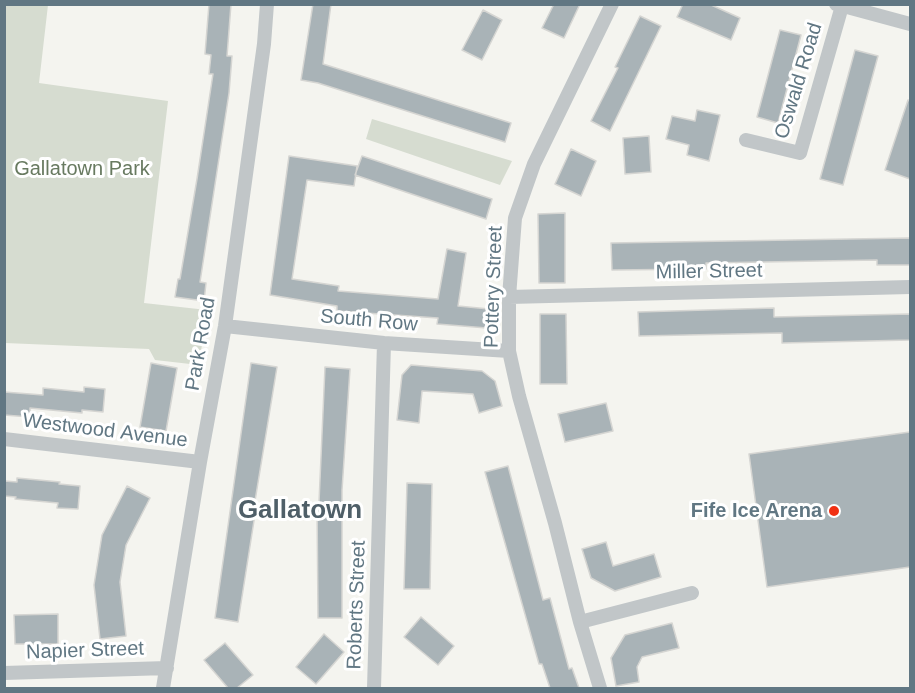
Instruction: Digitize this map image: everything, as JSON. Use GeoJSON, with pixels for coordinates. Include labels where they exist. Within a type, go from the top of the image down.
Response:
{"type":"FeatureCollection","features":[{"type":"Feature","properties":{"kind":"street","name":"Park Road"},"geometry":{"type":"LineString","coordinates":[[163,688],[225,326],[264,44],[267,4]]}},
{"type":"Feature","properties":{"kind":"street","name":"Pottery Street"},"geometry":{"type":"LineString","coordinates":[[600,688],[580,622],[509,351],[509,297],[515,218],[534,164],[612,4]]}},
{"type":"Feature","properties":{"kind":"street","name":"Oswald Road"},"geometry":{"type":"LineString","coordinates":[[747,140],[800,153],[839,5],[910,24]]}},
{"type":"Feature","properties":{"kind":"street","name":"Miller Street"},"geometry":{"type":"LineString","coordinates":[[509,297],[910,287]]}},
{"type":"Feature","properties":{"kind":"street","name":"South Row"},"geometry":{"type":"LineString","coordinates":[[225,326],[384,343],[509,351]]}},
{"type":"Feature","properties":{"kind":"street","name":"Roberts Street"},"geometry":{"type":"LineString","coordinates":[[374,688],[384,343]]}},
{"type":"Feature","properties":{"kind":"street","name":"Westwood Avenue"},"geometry":{"type":"LineString","coordinates":[[4,439],[200,462]]}},
{"type":"Feature","properties":{"kind":"street"},"geometry":{"type":"LineString","coordinates":[[580,622],[692,593]]}},
{"type":"Feature","properties":{"kind":"street","name":"Napier Street"},"geometry":{"type":"LineString","coordinates":[[4,674],[167,668]]}},
{"type":"Feature","properties":{"kind":"green space","name":"Gallatown Park"},"geometry":{"type":"Polygon","coordinates":[[[5,4],[48,5],[39,83],[168,101],[144,303],[207,310],[199,365],[155,360],[149,349],[5,343],[5,4]]]}},
{"type":"Feature","properties":{"kind":"green space"},"geometry":{"type":"Polygon","coordinates":[[[372,119],[512,161],[500,185],[366,139],[372,119]]]}},
{"type":"Feature","properties":{"kind":"building"},"geometry":{"type":"Polygon","coordinates":[[[209,4],[231,4],[227,56],[232,56],[229,93],[200,282],[206,283],[204,301],[175,297],[178,279],[180,279],[213,74],[209,74],[211,55],[205,54],[209,4]]]}},
{"type":"Feature","properties":{"kind":"building"},"geometry":{"type":"Polygon","coordinates":[[[313,4],[331,4],[323,64],[511,123],[505,142],[318,83],[301,80],[313,4]]]}},
{"type":"Feature","properties":{"kind":"building"},"geometry":{"type":"Polygon","coordinates":[[[554,4],[580,4],[564,38],[542,28],[554,4]]]}},
{"type":"Feature","properties":{"kind":"building"},"geometry":{"type":"Polygon","coordinates":[[[683,4],[709,4],[740,18],[731,40],[677,17],[683,4]]]}},
{"type":"Feature","properties":{"kind":"building"},"geometry":{"type":"Polygon","coordinates":[[[483,10],[502,20],[482,60],[462,50],[483,10]]]}},
{"type":"Feature","properties":{"kind":"building"},"geometry":{"type":"Polygon","coordinates":[[[640,16],[661,26],[610,131],[591,121],[618,68],[615,67],[640,16]]]}},
{"type":"Feature","properties":{"kind":"building"},"geometry":{"type":"Polygon","coordinates":[[[780,30],[801,35],[778,123],[757,117],[780,30]]]}},
{"type":"Feature","properties":{"kind":"building"},"geometry":{"type":"Polygon","coordinates":[[[855,50],[878,56],[843,185],[820,179],[855,50]]]}},
{"type":"Feature","properties":{"kind":"building"},"geometry":{"type":"Polygon","coordinates":[[[908,100],[910,101],[910,179],[885,170],[908,100]]]}},
{"type":"Feature","properties":{"kind":"building"},"geometry":{"type":"Polygon","coordinates":[[[697,110],[720,115],[709,161],[687,155],[689,145],[666,139],[672,116],[695,121],[697,110]]]}},
{"type":"Feature","properties":{"kind":"building"},"geometry":{"type":"Polygon","coordinates":[[[649,136],[651,172],[625,174],[623,138],[649,136]]]}},
{"type":"Feature","properties":{"kind":"building"},"geometry":{"type":"Polygon","coordinates":[[[571,149],[596,161],[581,196],[555,184],[571,149]]]}},
{"type":"Feature","properties":{"kind":"building"},"geometry":{"type":"Polygon","coordinates":[[[289,156],[357,166],[354,186],[307,180],[292,279],[339,286],[338,291],[438,299],[447,249],[466,253],[458,306],[489,309],[487,328],[437,324],[438,318],[337,311],[337,306],[270,295],[289,156]]]}},
{"type":"Feature","properties":{"kind":"building"},"geometry":{"type":"Polygon","coordinates":[[[362,156],[492,199],[486,219],[355,175],[362,156]]]}},
{"type":"Feature","properties":{"kind":"building"},"geometry":{"type":"Polygon","coordinates":[[[565,213],[565,283],[539,283],[538,214],[565,213]]]}},
{"type":"Feature","properties":{"kind":"building"},"geometry":{"type":"Polygon","coordinates":[[[910,238],[910,265],[877,265],[877,260],[706,263],[706,269],[612,270],[611,243],[910,238]]]}},
{"type":"Feature","properties":{"kind":"building"},"geometry":{"type":"Polygon","coordinates":[[[774,308],[774,317],[910,314],[910,340],[782,343],[782,333],[639,336],[638,312],[774,308]]]}},
{"type":"Feature","properties":{"kind":"building"},"geometry":{"type":"Polygon","coordinates":[[[540,314],[566,314],[567,384],[540,384],[540,314]]]}},
{"type":"Feature","properties":{"kind":"building"},"geometry":{"type":"Polygon","coordinates":[[[151,363],[177,368],[166,431],[140,427],[151,363]]]}},
{"type":"Feature","properties":{"kind":"building"},"geometry":{"type":"Polygon","coordinates":[[[251,363],[277,367],[238,622],[215,618],[251,363]]]}},
{"type":"Feature","properties":{"kind":"building"},"geometry":{"type":"Polygon","coordinates":[[[411,365],[482,371],[495,381],[502,406],[479,413],[473,394],[422,391],[419,423],[397,420],[402,375],[411,365]]]}},
{"type":"Feature","properties":{"kind":"building"},"geometry":{"type":"Polygon","coordinates":[[[325,367],[350,369],[342,490],[342,618],[318,618],[317,502],[319,502],[325,367]]]}},
{"type":"Feature","properties":{"kind":"building"},"geometry":{"type":"Polygon","coordinates":[[[84,387],[105,389],[103,412],[82,410],[82,413],[30,408],[30,417],[4,415],[4,392],[43,395],[43,388],[84,392],[84,387]]]}},
{"type":"Feature","properties":{"kind":"building"},"geometry":{"type":"Polygon","coordinates":[[[606,403],[613,431],[565,442],[558,414],[606,403]]]}},
{"type":"Feature","properties":{"kind":"building","name":"Fife Ice Arena"},"geometry":{"type":"Polygon","coordinates":[[[910,432],[910,567],[767,587],[749,454],[910,432]]]}},
{"type":"Feature","properties":{"kind":"building"},"geometry":{"type":"Polygon","coordinates":[[[508,466],[543,600],[550,598],[569,669],[572,668],[579,688],[550,688],[542,664],[539,664],[485,472],[508,466]]]}},
{"type":"Feature","properties":{"kind":"building"},"geometry":{"type":"Polygon","coordinates":[[[17,478],[80,486],[78,509],[57,508],[58,503],[4,496],[4,481],[17,482],[17,478]]]}},
{"type":"Feature","properties":{"kind":"building"},"geometry":{"type":"Polygon","coordinates":[[[407,483],[432,484],[430,589],[404,589],[407,483]]]}},
{"type":"Feature","properties":{"kind":"building"},"geometry":{"type":"Polygon","coordinates":[[[127,486],[150,498],[126,545],[120,582],[126,636],[100,639],[94,585],[102,535],[127,486]]]}},
{"type":"Feature","properties":{"kind":"building"},"geometry":{"type":"Polygon","coordinates":[[[606,542],[613,566],[654,554],[661,577],[615,591],[591,578],[582,549],[606,542]]]}},
{"type":"Feature","properties":{"kind":"building"},"geometry":{"type":"Polygon","coordinates":[[[58,614],[58,644],[15,644],[14,615],[58,614]]]}},
{"type":"Feature","properties":{"kind":"building"},"geometry":{"type":"Polygon","coordinates":[[[421,617],[454,646],[438,665],[404,637],[421,617]]]}},
{"type":"Feature","properties":{"kind":"building"},"geometry":{"type":"Polygon","coordinates":[[[672,623],[679,648],[642,657],[637,667],[639,682],[616,686],[611,658],[625,635],[672,623]]]}},
{"type":"Feature","properties":{"kind":"building"},"geometry":{"type":"Polygon","coordinates":[[[324,634],[344,652],[316,684],[296,667],[324,634]]]}},
{"type":"Feature","properties":{"kind":"building"},"geometry":{"type":"Polygon","coordinates":[[[225,643],[253,675],[237,688],[228,688],[204,660],[225,643]]]}},
{"type":"Feature","properties":{"kind":"place","name":"Fife Ice Arena"},"geometry":{"type":"Point","coordinates":[834,511]}},
{"type":"Feature","properties":{"kind":"district","name":"Gallatown"},"geometry":{"type":"Point","coordinates":[300,511]}}]}
